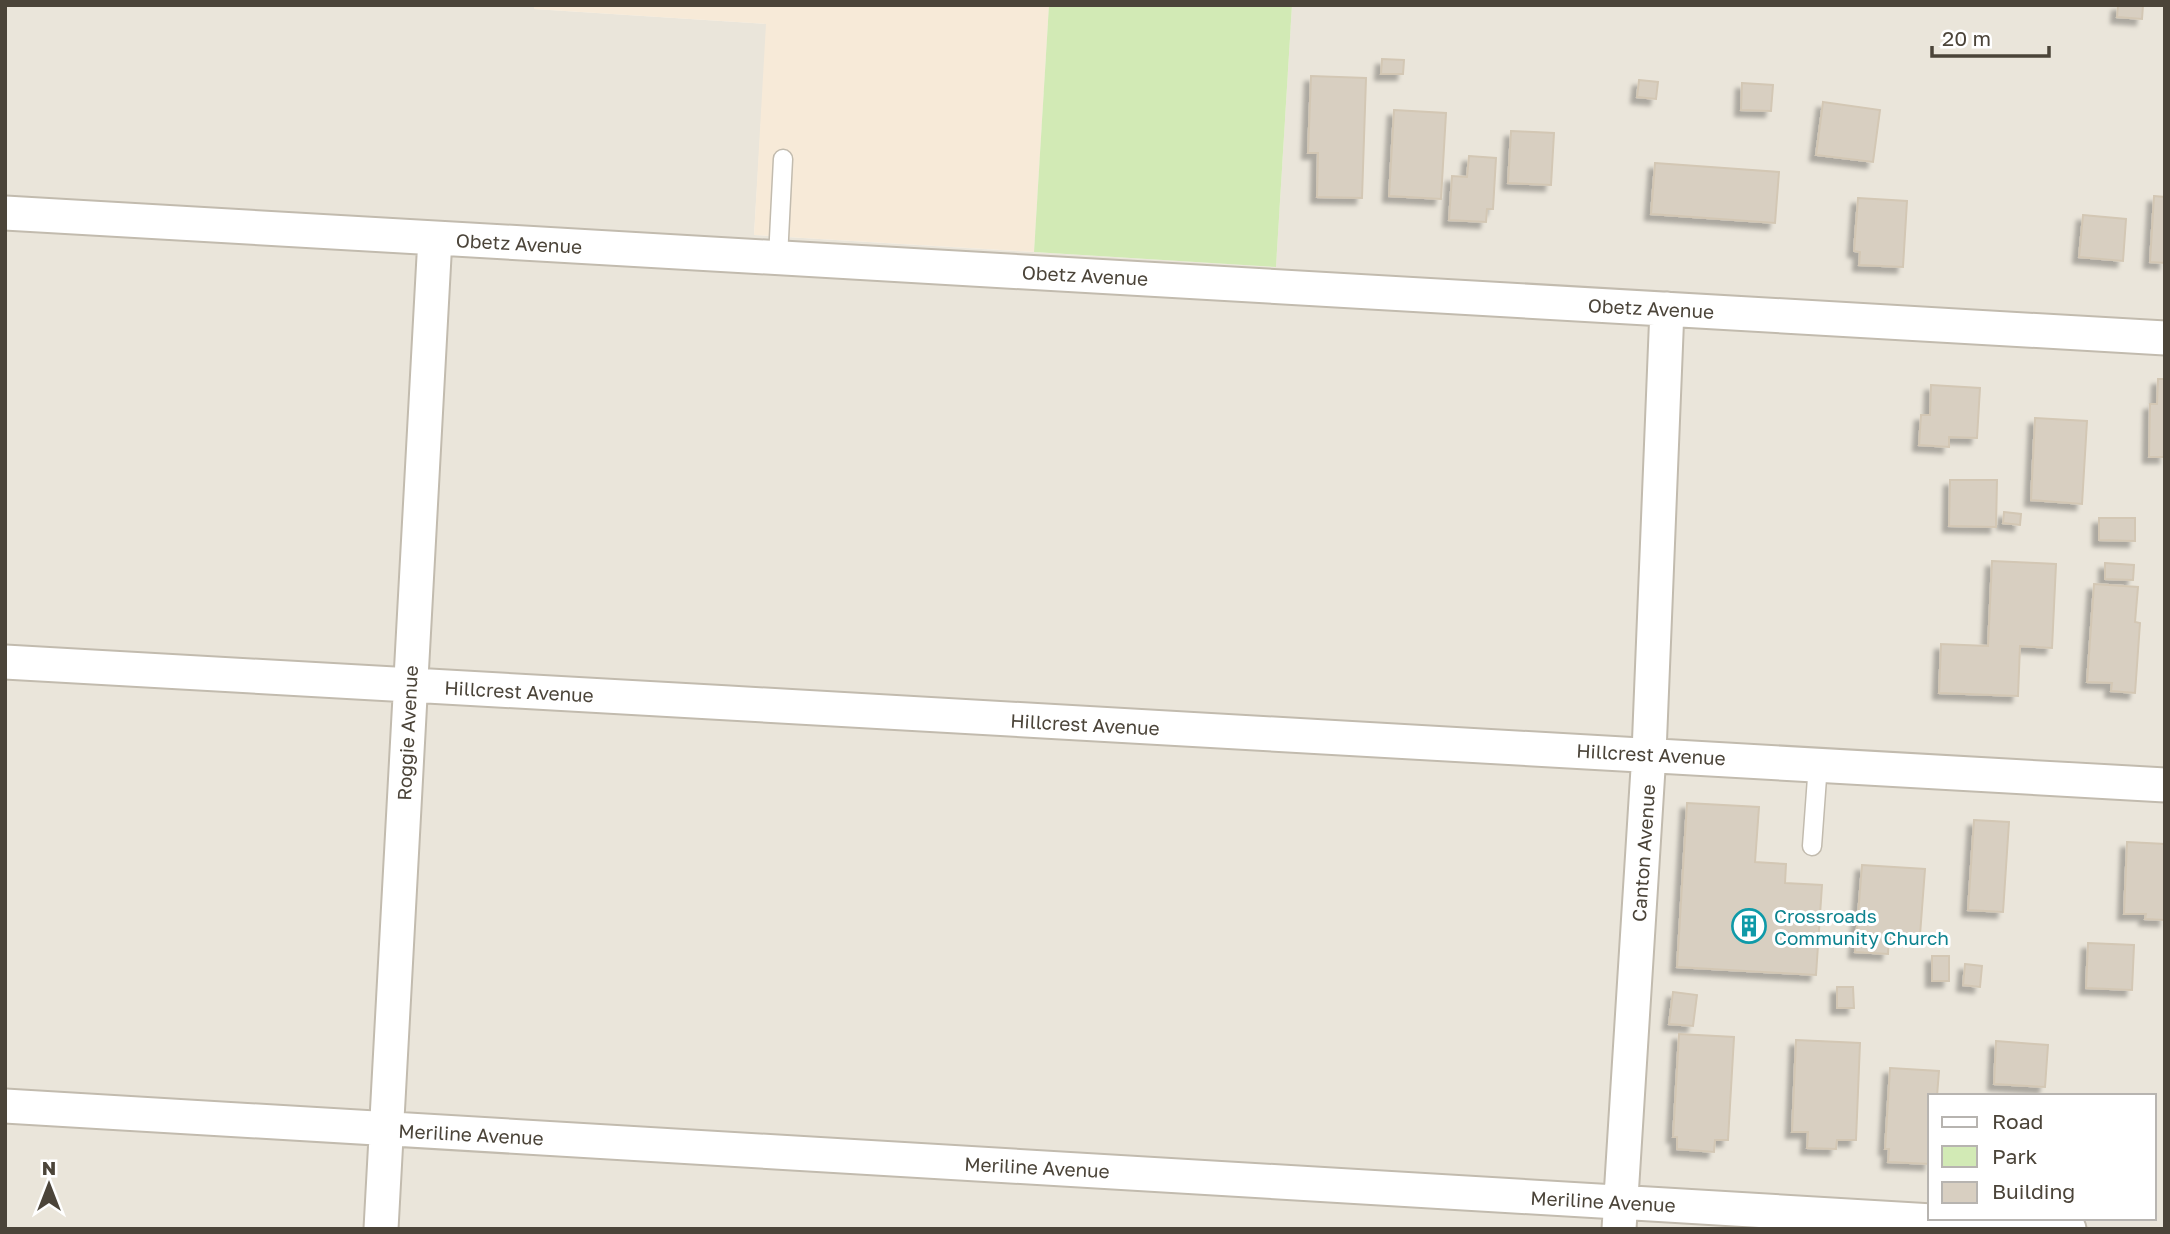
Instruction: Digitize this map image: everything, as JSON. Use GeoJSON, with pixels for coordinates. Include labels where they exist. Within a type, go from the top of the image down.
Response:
{"type":"FeatureCollection","features":[{"type":"Feature","properties":{"kind":"street","name":"Obetz Avenue"},"geometry":{"type":"LineString","coordinates":[[5,213],[2165,338]]}},
{"type":"Feature","properties":{"kind":"street","name":"Roggie Avenue"},"geometry":{"type":"LineString","coordinates":[[381,1229],[435,238]]}},
{"type":"Feature","properties":{"kind":"street","name":"Canton Avenue"},"geometry":{"type":"LineString","coordinates":[[1620,1216],[1649,753],[1667,309]]}},
{"type":"Feature","properties":{"kind":"street","name":"Hillcrest Avenue"},"geometry":{"type":"LineString","coordinates":[[5,662],[1649,753],[2165,785]]}},
{"type":"Feature","properties":{"kind":"street","name":"Meriline Avenue"},"geometry":{"type":"LineString","coordinates":[[5,1106],[385,1128],[1620,1216],[2069,1229]]}},
{"type":"Feature","properties":{"kind":"lane"},"geometry":{"type":"LineString","coordinates":[[778,258],[783,159]]}},
{"type":"Feature","properties":{"kind":"lane"},"geometry":{"type":"LineString","coordinates":[[1812,846],[1818,764]]}},
{"type":"Feature","properties":{"kind":"shaded area"},"geometry":{"type":"Polygon","coordinates":[[[5,5],[534,5],[534,9],[767,24],[754,235],[1276,267],[1292,5],[2165,5],[2165,1229],[5,1229],[5,5]]]}},
{"type":"Feature","properties":{"kind":"shaded area"},"geometry":{"type":"Polygon","coordinates":[[[534,5],[1049,5],[1034,252],[754,235],[766,24],[534,9],[534,5]]]}},
{"type":"Feature","properties":{"kind":"green space"},"geometry":{"type":"Polygon","coordinates":[[[1049,5],[1292,5],[1276,267],[1034,252],[1049,5]]]}},
{"type":"Feature","properties":{"kind":"building"},"geometry":{"type":"Polygon","coordinates":[[[2118,5],[2143,5],[2142,19],[2117,17],[2118,5]]]}},
{"type":"Feature","properties":{"kind":"building"},"geometry":{"type":"Polygon","coordinates":[[[1382,59],[1404,60],[1403,74],[1381,74],[1382,59]]]}},
{"type":"Feature","properties":{"kind":"building"},"geometry":{"type":"Polygon","coordinates":[[[1311,76],[1366,78],[1362,198],[1317,197],[1318,153],[1308,153],[1311,76]]]}},
{"type":"Feature","properties":{"kind":"building"},"geometry":{"type":"Polygon","coordinates":[[[1639,80],[1658,82],[1656,99],[1637,97],[1639,80]]]}},
{"type":"Feature","properties":{"kind":"building"},"geometry":{"type":"Polygon","coordinates":[[[1742,83],[1773,85],[1771,111],[1741,110],[1742,83]]]}},
{"type":"Feature","properties":{"kind":"building"},"geometry":{"type":"Polygon","coordinates":[[[1823,102],[1880,110],[1873,162],[1816,155],[1823,102]]]}},
{"type":"Feature","properties":{"kind":"building"},"geometry":{"type":"Polygon","coordinates":[[[1394,110],[1446,113],[1441,199],[1389,196],[1394,110]]]}},
{"type":"Feature","properties":{"kind":"building"},"geometry":{"type":"Polygon","coordinates":[[[1511,131],[1554,133],[1551,185],[1508,183],[1511,131]]]}},
{"type":"Feature","properties":{"kind":"building"},"geometry":{"type":"Polygon","coordinates":[[[1469,156],[1496,158],[1493,209],[1487,209],[1486,222],[1449,220],[1452,176],[1467,177],[1469,156]]]}},
{"type":"Feature","properties":{"kind":"building"},"geometry":{"type":"Polygon","coordinates":[[[1655,163],[1779,172],[1775,223],[1651,214],[1655,163]]]}},
{"type":"Feature","properties":{"kind":"building"},"geometry":{"type":"Polygon","coordinates":[[[2154,196],[2165,197],[2165,263],[2150,262],[2154,196]]]}},
{"type":"Feature","properties":{"kind":"building"},"geometry":{"type":"Polygon","coordinates":[[[1858,198],[1907,201],[1903,267],[1859,265],[1860,252],[1854,251],[1858,198]]]}},
{"type":"Feature","properties":{"kind":"building"},"geometry":{"type":"Polygon","coordinates":[[[2083,215],[2126,219],[2123,261],[2079,257],[2083,215]]]}},
{"type":"Feature","properties":{"kind":"building"},"geometry":{"type":"Polygon","coordinates":[[[2158,379],[2165,379],[2165,457],[2149,457],[2150,404],[2157,404],[2158,379]]]}},
{"type":"Feature","properties":{"kind":"building"},"geometry":{"type":"Polygon","coordinates":[[[1931,385],[1980,388],[1977,438],[1949,437],[1949,447],[1919,445],[1921,415],[1930,415],[1931,385]]]}},
{"type":"Feature","properties":{"kind":"building"},"geometry":{"type":"Polygon","coordinates":[[[2035,418],[2087,421],[2082,504],[2031,500],[2035,418]]]}},
{"type":"Feature","properties":{"kind":"building"},"geometry":{"type":"Polygon","coordinates":[[[1950,480],[1997,480],[1996,527],[1949,526],[1950,480]]]}},
{"type":"Feature","properties":{"kind":"building"},"geometry":{"type":"Polygon","coordinates":[[[2004,512],[2021,514],[2020,525],[2003,523],[2004,512]]]}},
{"type":"Feature","properties":{"kind":"building"},"geometry":{"type":"Polygon","coordinates":[[[2099,518],[2135,518],[2135,541],[2099,540],[2099,518]]]}},
{"type":"Feature","properties":{"kind":"building"},"geometry":{"type":"Polygon","coordinates":[[[1992,561],[2056,564],[2052,648],[2020,646],[2018,696],[1939,693],[1941,644],[1988,646],[1992,561]]]}},
{"type":"Feature","properties":{"kind":"building"},"geometry":{"type":"Polygon","coordinates":[[[2105,563],[2134,565],[2133,580],[2105,579],[2105,563]]]}},
{"type":"Feature","properties":{"kind":"building"},"geometry":{"type":"Polygon","coordinates":[[[2094,584],[2138,587],[2135,622],[2140,623],[2135,693],[2111,691],[2112,683],[2087,682],[2094,584]]]}},
{"type":"Feature","properties":{"kind":"building","name":"Crossroads Community Church"},"geometry":{"type":"Polygon","coordinates":[[[1687,803],[1759,807],[1755,862],[1786,864],[1785,883],[1822,885],[1816,975],[1677,967],[1687,803]]]}},
{"type":"Feature","properties":{"kind":"building"},"geometry":{"type":"Polygon","coordinates":[[[1974,820],[2009,822],[2003,912],[1968,910],[1974,820]]]}},
{"type":"Feature","properties":{"kind":"building"},"geometry":{"type":"Polygon","coordinates":[[[2127,842],[2165,844],[2165,920],[2145,919],[2146,914],[2124,914],[2127,842]]]}},
{"type":"Feature","properties":{"kind":"building"},"geometry":{"type":"Polygon","coordinates":[[[1862,865],[1925,869],[1920,935],[1889,933],[1888,954],[1855,952],[1862,865]]]}},
{"type":"Feature","properties":{"kind":"building"},"geometry":{"type":"Polygon","coordinates":[[[2088,943],[2134,945],[2132,990],[2086,988],[2088,943]]]}},
{"type":"Feature","properties":{"kind":"building"},"geometry":{"type":"Polygon","coordinates":[[[1932,956],[1949,956],[1949,981],[1932,981],[1932,956]]]}},
{"type":"Feature","properties":{"kind":"building"},"geometry":{"type":"Polygon","coordinates":[[[1965,964],[1982,966],[1980,987],[1963,985],[1965,964]]]}},
{"type":"Feature","properties":{"kind":"building"},"geometry":{"type":"Polygon","coordinates":[[[1837,987],[1853,987],[1854,1008],[1837,1008],[1837,987]]]}},
{"type":"Feature","properties":{"kind":"building"},"geometry":{"type":"Polygon","coordinates":[[[1673,992],[1697,995],[1693,1026],[1669,1024],[1673,992]]]}},
{"type":"Feature","properties":{"kind":"building"},"geometry":{"type":"Polygon","coordinates":[[[1679,1034],[1734,1037],[1728,1140],[1715,1140],[1714,1152],[1677,1149],[1677,1137],[1673,1137],[1679,1034]]]}},
{"type":"Feature","properties":{"kind":"building"},"geometry":{"type":"Polygon","coordinates":[[[1796,1040],[1860,1043],[1856,1140],[1837,1140],[1836,1149],[1807,1148],[1808,1132],[1792,1132],[1796,1040]]]}},
{"type":"Feature","properties":{"kind":"building"},"geometry":{"type":"Polygon","coordinates":[[[1996,1041],[2048,1045],[2045,1087],[1994,1084],[1996,1041]]]}},
{"type":"Feature","properties":{"kind":"building"},"geometry":{"type":"Polygon","coordinates":[[[1890,1068],[1939,1071],[1937,1094],[1928,1094],[1928,1164],[1888,1162],[1889,1149],[1885,1149],[1890,1068]]]}},
{"type":"Feature","properties":{"kind":"place","name":"Crossroads Community Church"},"geometry":{"type":"Point","coordinates":[1749,926]}}]}
